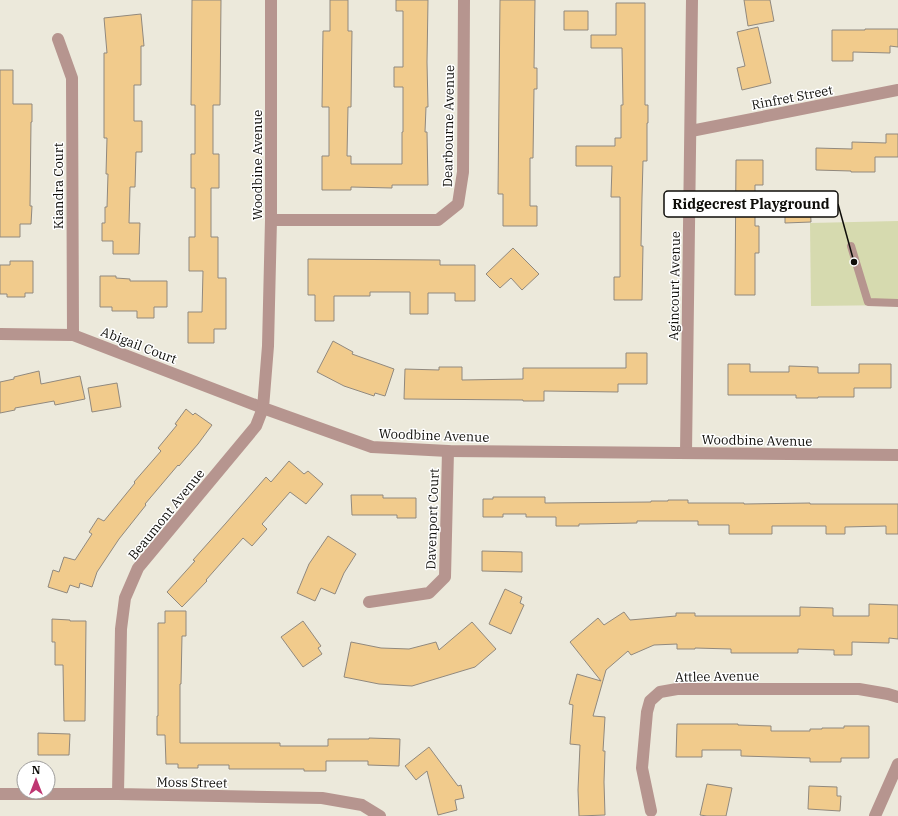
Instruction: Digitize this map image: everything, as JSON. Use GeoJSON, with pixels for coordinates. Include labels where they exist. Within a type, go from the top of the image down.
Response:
{"type":"FeatureCollection","features":[{"type":"Feature","properties":{"kind":"street","name":"Woodbine Avenue"},"geometry":{"type":"LineString","coordinates":[[271,0],[271,220],[268,346],[263,408],[372,446],[448,451],[898,455]]}},
{"type":"Feature","properties":{"kind":"street","name":"Dearbourne Avenue"},"geometry":{"type":"LineString","coordinates":[[271,220],[438,220],[458,204],[463,172],[464,0]]}},
{"type":"Feature","properties":{"kind":"street","name":"Agincourt Avenue"},"geometry":{"type":"LineString","coordinates":[[686,453],[692,0]]}},
{"type":"Feature","properties":{"kind":"street","name":"Kiandra Court"},"geometry":{"type":"LineString","coordinates":[[58,39],[72,78],[73,335]]}},
{"type":"Feature","properties":{"kind":"street","name":"Rinfret Street"},"geometry":{"type":"LineString","coordinates":[[690,132],[898,90]]}},
{"type":"Feature","properties":{"kind":"street","name":"Abigail Court"},"geometry":{"type":"LineString","coordinates":[[0,334],[73,335],[263,408]]}},
{"type":"Feature","properties":{"kind":"street","name":"Beaumont Avenue"},"geometry":{"type":"LineString","coordinates":[[118,794],[121,629],[125,598],[138,568],[256,426],[263,408]]}},
{"type":"Feature","properties":{"kind":"street","name":"Davenport Court"},"geometry":{"type":"LineString","coordinates":[[369,602],[429,593],[445,577],[448,451]]}},
{"type":"Feature","properties":{"kind":"street","name":"Attlee Avenue"},"geometry":{"type":"LineString","coordinates":[[651,811],[642,768],[647,712],[650,701],[660,692],[676,689],[859,689],[898,697]]}},
{"type":"Feature","properties":{"kind":"street"},"geometry":{"type":"LineString","coordinates":[[876,816],[898,764]]}},
{"type":"Feature","properties":{"kind":"street","name":"Moss Street"},"geometry":{"type":"LineString","coordinates":[[0,794],[118,794],[322,798],[362,805],[380,816]]}},
{"type":"Feature","properties":{"kind":"lane"},"geometry":{"type":"LineString","coordinates":[[851,246],[868,302],[898,303]]}},
{"type":"Feature","properties":{"kind":"green space"},"geometry":{"type":"Polygon","coordinates":[[[898,221],[898,305],[811,306],[810,223],[898,221]]]}},
{"type":"Feature","properties":{"kind":"building"},"geometry":{"type":"Polygon","coordinates":[[[192,0],[221,0],[220,105],[213,105],[213,154],[219,154],[219,188],[211,188],[211,237],[218,237],[218,278],[226,278],[226,329],[214,329],[214,343],[188,343],[188,312],[202,312],[203,271],[189,271],[189,237],[195,237],[195,188],[191,188],[191,154],[195,154],[195,105],[191,105],[192,0]]]}},
{"type":"Feature","properties":{"kind":"building"},"geometry":{"type":"Polygon","coordinates":[[[330,0],[348,0],[348,31],[352,31],[351,107],[348,107],[347,156],[351,156],[351,164],[402,164],[403,87],[394,87],[394,67],[403,67],[403,11],[396,11],[396,0],[428,0],[428,107],[426,107],[425,132],[427,132],[428,185],[392,185],[392,188],[351,187],[351,190],[322,190],[322,156],[329,156],[329,107],[322,107],[323,31],[330,31],[330,0]]]}},
{"type":"Feature","properties":{"kind":"building"},"geometry":{"type":"Polygon","coordinates":[[[500,0],[535,0],[534,68],[537,68],[537,89],[534,89],[533,158],[530,158],[530,206],[537,206],[537,226],[503,226],[503,194],[498,194],[500,0]]]}},
{"type":"Feature","properties":{"kind":"building"},"geometry":{"type":"Polygon","coordinates":[[[744,0],[770,0],[774,21],[748,26],[744,0]]]}},
{"type":"Feature","properties":{"kind":"building"},"geometry":{"type":"Polygon","coordinates":[[[616,3],[645,3],[645,105],[648,105],[648,123],[647,161],[643,161],[641,246],[643,246],[642,300],[614,300],[614,277],[620,277],[620,197],[611,197],[612,166],[576,166],[576,146],[615,146],[615,138],[621,138],[621,105],[623,105],[622,48],[591,48],[591,35],[616,35],[616,3]]]}},
{"type":"Feature","properties":{"kind":"building"},"geometry":{"type":"Polygon","coordinates":[[[564,11],[588,11],[588,30],[564,30],[564,11]]]}},
{"type":"Feature","properties":{"kind":"building"},"geometry":{"type":"Polygon","coordinates":[[[141,14],[144,46],[141,46],[141,85],[134,85],[134,121],[142,121],[142,152],[136,152],[135,187],[130,187],[129,223],[140,223],[139,254],[113,254],[113,241],[102,241],[102,223],[105,223],[105,207],[107,207],[108,174],[106,174],[107,138],[104,138],[104,53],[107,53],[104,18],[141,14]]]}},
{"type":"Feature","properties":{"kind":"building"},"geometry":{"type":"Polygon","coordinates":[[[758,27],[771,83],[742,90],[737,68],[745,66],[737,32],[758,27]]]}},
{"type":"Feature","properties":{"kind":"building"},"geometry":{"type":"Polygon","coordinates":[[[898,29],[898,47],[890,46],[890,53],[853,52],[853,61],[832,61],[832,30],[898,29]]]}},
{"type":"Feature","properties":{"kind":"building"},"geometry":{"type":"Polygon","coordinates":[[[0,70],[13,70],[13,104],[32,104],[31,224],[20,224],[20,237],[0,237],[0,70]]]}},
{"type":"Feature","properties":{"kind":"building"},"geometry":{"type":"Polygon","coordinates":[[[886,134],[898,134],[898,157],[875,157],[875,172],[816,170],[816,148],[852,149],[852,142],[886,143],[886,134]]]}},
{"type":"Feature","properties":{"kind":"building"},"geometry":{"type":"Polygon","coordinates":[[[736,160],[763,160],[763,185],[755,185],[755,226],[759,226],[759,253],[755,253],[755,295],[735,295],[736,160]]]}},
{"type":"Feature","properties":{"kind":"building"},"geometry":{"type":"Polygon","coordinates":[[[785,203],[810,203],[811,222],[785,223],[785,203]]]}},
{"type":"Feature","properties":{"kind":"building"},"geometry":{"type":"Polygon","coordinates":[[[513,248],[539,274],[522,290],[511,278],[500,288],[486,274],[513,248]]]}},
{"type":"Feature","properties":{"kind":"building"},"geometry":{"type":"Polygon","coordinates":[[[308,259],[440,260],[440,265],[475,265],[475,301],[455,301],[455,293],[428,293],[428,314],[410,314],[410,292],[370,292],[370,296],[334,296],[334,321],[315,321],[315,295],[308,295],[308,259]]]}},
{"type":"Feature","properties":{"kind":"building"},"geometry":{"type":"Polygon","coordinates":[[[10,261],[33,261],[33,293],[25,293],[25,297],[7,297],[7,294],[0,294],[0,265],[10,265],[10,261]]]}},
{"type":"Feature","properties":{"kind":"building"},"geometry":{"type":"Polygon","coordinates":[[[100,276],[116,276],[116,278],[130,279],[130,281],[167,281],[167,307],[154,307],[154,318],[137,318],[137,311],[112,311],[112,307],[100,307],[100,276]]]}},
{"type":"Feature","properties":{"kind":"building"},"geometry":{"type":"Polygon","coordinates":[[[333,341],[353,352],[352,354],[394,369],[385,396],[375,393],[374,396],[344,386],[317,372],[333,341]]]}},
{"type":"Feature","properties":{"kind":"building"},"geometry":{"type":"Polygon","coordinates":[[[626,353],[647,353],[647,384],[618,384],[618,392],[544,391],[544,401],[404,399],[405,369],[439,370],[439,367],[462,367],[462,380],[523,379],[523,368],[626,368],[626,353]]]}},
{"type":"Feature","properties":{"kind":"building"},"geometry":{"type":"Polygon","coordinates":[[[728,364],[750,364],[750,372],[789,372],[789,366],[818,367],[818,373],[859,373],[859,364],[891,364],[891,388],[854,388],[854,397],[796,398],[796,395],[728,395],[728,364]]]}},
{"type":"Feature","properties":{"kind":"building"},"geometry":{"type":"Polygon","coordinates":[[[39,371],[41,384],[80,376],[85,399],[55,405],[54,401],[15,408],[15,410],[0,413],[0,382],[39,371]]]}},
{"type":"Feature","properties":{"kind":"building"},"geometry":{"type":"Polygon","coordinates":[[[117,383],[121,407],[92,412],[88,388],[117,383]]]}},
{"type":"Feature","properties":{"kind":"building"},"geometry":{"type":"Polygon","coordinates":[[[186,409],[193,415],[195,413],[212,425],[198,444],[145,504],[146,505],[119,539],[97,572],[92,587],[80,583],[79,588],[70,585],[67,593],[48,587],[53,570],[59,572],[64,557],[75,560],[92,534],[89,532],[98,518],[104,521],[135,483],[134,482],[161,451],[158,448],[177,425],[175,424],[186,409]]]}},
{"type":"Feature","properties":{"kind":"building"},"geometry":{"type":"Polygon","coordinates":[[[289,461],[304,474],[308,471],[323,484],[306,504],[290,492],[262,524],[267,529],[252,546],[243,538],[206,580],[207,581],[182,607],[167,592],[266,477],[271,482],[289,461]]]}},
{"type":"Feature","properties":{"kind":"building"},"geometry":{"type":"Polygon","coordinates":[[[351,495],[383,495],[383,498],[416,498],[416,518],[397,518],[397,515],[352,515],[351,495]]]}},
{"type":"Feature","properties":{"kind":"building"},"geometry":{"type":"Polygon","coordinates":[[[493,497],[545,497],[545,503],[651,502],[688,500],[688,503],[898,504],[898,534],[886,534],[886,526],[845,527],[845,534],[826,534],[826,526],[772,526],[772,534],[729,534],[729,525],[698,525],[698,521],[637,521],[637,523],[556,526],[556,517],[526,517],[526,514],[503,514],[503,517],[483,517],[483,499],[493,499],[493,497]]]}},
{"type":"Feature","properties":{"kind":"building"},"geometry":{"type":"Polygon","coordinates":[[[328,536],[356,554],[344,573],[335,594],[321,588],[315,601],[297,593],[309,564],[328,536]]]}},
{"type":"Feature","properties":{"kind":"building"},"geometry":{"type":"Polygon","coordinates":[[[482,551],[522,552],[522,572],[482,571],[482,551]]]}},
{"type":"Feature","properties":{"kind":"building"},"geometry":{"type":"Polygon","coordinates":[[[505,589],[522,597],[520,603],[524,605],[511,634],[489,624],[505,589]]]}},
{"type":"Feature","properties":{"kind":"building"},"geometry":{"type":"Polygon","coordinates":[[[869,604],[898,605],[898,639],[889,638],[889,643],[852,642],[852,655],[834,655],[834,650],[798,649],[798,653],[731,653],[731,649],[677,649],[677,644],[654,645],[631,655],[628,651],[606,670],[593,716],[605,717],[603,751],[605,751],[605,815],[579,816],[578,790],[580,745],[570,744],[573,705],[569,704],[577,674],[601,681],[570,642],[598,618],[604,625],[624,612],[630,620],[676,616],[676,613],[695,613],[695,616],[800,616],[800,607],[833,608],[833,616],[869,616],[869,604]]]}},
{"type":"Feature","properties":{"kind":"building"},"geometry":{"type":"Polygon","coordinates":[[[165,611],[186,611],[186,636],[182,636],[180,743],[280,743],[280,746],[328,746],[328,739],[400,739],[399,766],[368,765],[368,761],[326,761],[326,771],[304,771],[304,769],[229,769],[229,765],[198,765],[198,768],[178,768],[178,764],[166,764],[165,735],[157,735],[158,623],[165,623],[165,611]]]}},
{"type":"Feature","properties":{"kind":"building"},"geometry":{"type":"Polygon","coordinates":[[[52,619],[86,621],[85,721],[64,721],[63,665],[55,665],[55,642],[52,642],[52,619]]]}},
{"type":"Feature","properties":{"kind":"building"},"geometry":{"type":"Polygon","coordinates":[[[303,621],[321,646],[318,648],[322,654],[303,667],[281,637],[303,621]]]}},
{"type":"Feature","properties":{"kind":"building"},"geometry":{"type":"Polygon","coordinates":[[[472,622],[496,649],[475,667],[412,686],[379,684],[344,677],[351,642],[381,648],[409,649],[436,642],[439,650],[472,622]]]}},
{"type":"Feature","properties":{"kind":"building"},"geometry":{"type":"Polygon","coordinates":[[[677,724],[738,724],[771,726],[771,731],[810,731],[810,729],[844,728],[844,726],[869,726],[869,758],[841,758],[841,762],[810,762],[810,758],[741,756],[741,750],[702,750],[702,757],[676,757],[677,724]]]}},
{"type":"Feature","properties":{"kind":"building"},"geometry":{"type":"Polygon","coordinates":[[[38,733],[70,734],[69,755],[38,755],[38,733]]]}},
{"type":"Feature","properties":{"kind":"building"},"geometry":{"type":"Polygon","coordinates":[[[429,747],[458,786],[461,785],[464,798],[455,800],[457,810],[438,815],[427,771],[416,780],[405,766],[429,747]]]}},
{"type":"Feature","properties":{"kind":"building"},"geometry":{"type":"Polygon","coordinates":[[[707,784],[732,788],[726,816],[700,815],[707,784]]]}},
{"type":"Feature","properties":{"kind":"building"},"geometry":{"type":"Polygon","coordinates":[[[809,786],[837,787],[837,796],[841,796],[840,811],[808,809],[809,786]]]}},
{"type":"Feature","properties":{"kind":"place","name":"Ridgecrest Playground"},"geometry":{"type":"Point","coordinates":[854,262]}}]}
